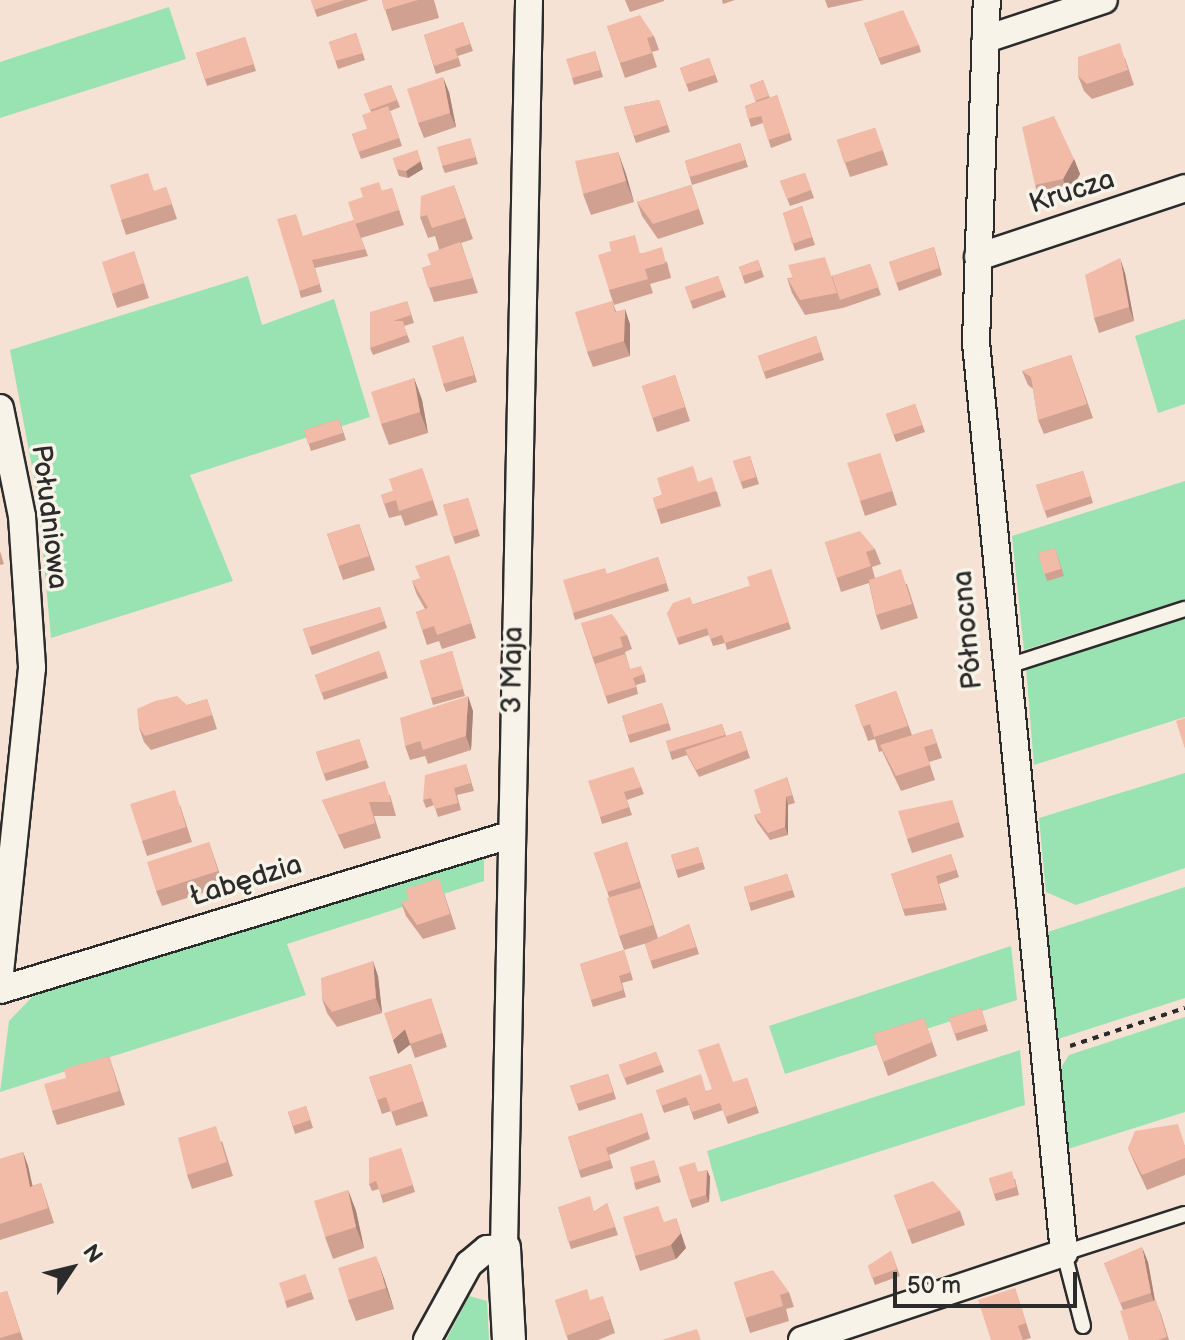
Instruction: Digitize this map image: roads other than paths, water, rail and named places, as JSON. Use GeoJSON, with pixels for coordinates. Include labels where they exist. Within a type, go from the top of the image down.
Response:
{"type":"FeatureCollection","features":[{"type":"Feature","properties":{"kind":"street","name":"3 Maja"},"geometry":{"type":"LineString","coordinates":[[509,1340],[504,1248],[510,835],[529,0]]}},
{"type":"Feature","properties":{"kind":"street","name":"Północna"},"geometry":{"type":"LineString","coordinates":[[987,0],[976,343],[1041,1055],[1064,1253]]}},
{"type":"Feature","properties":{"kind":"street"},"geometry":{"type":"LineString","coordinates":[[986,39],[1104,0]]}},
{"type":"Feature","properties":{"kind":"street","name":"Krucza"},"geometry":{"type":"LineString","coordinates":[[978,257],[1185,188]]}},
{"type":"Feature","properties":{"kind":"street","name":"Południowa"},"geometry":{"type":"LineString","coordinates":[[0,408],[22,516],[32,668],[0,970]]}},
{"type":"Feature","properties":{"kind":"street","name":"Łabędzia"},"geometry":{"type":"LineString","coordinates":[[0,990],[510,835]]}},
{"type":"Feature","properties":{"kind":"street"},"geometry":{"type":"LineString","coordinates":[[427,1340],[469,1264],[487,1249],[504,1248]]}},
{"type":"Feature","properties":{"kind":"street"},"geometry":{"type":"LineString","coordinates":[[802,1340],[1064,1253]]}},
{"type":"Feature","properties":{"kind":"lane"},"geometry":{"type":"LineString","coordinates":[[1004,667],[1185,609]]}},
{"type":"Feature","properties":{"kind":"lane"},"geometry":{"type":"LineString","coordinates":[[1064,1253],[1185,1214]]}},
{"type":"Feature","properties":{"kind":"lane","name":"Północna"},"geometry":{"type":"LineString","coordinates":[[1064,1253],[1083,1326]]}}]}
